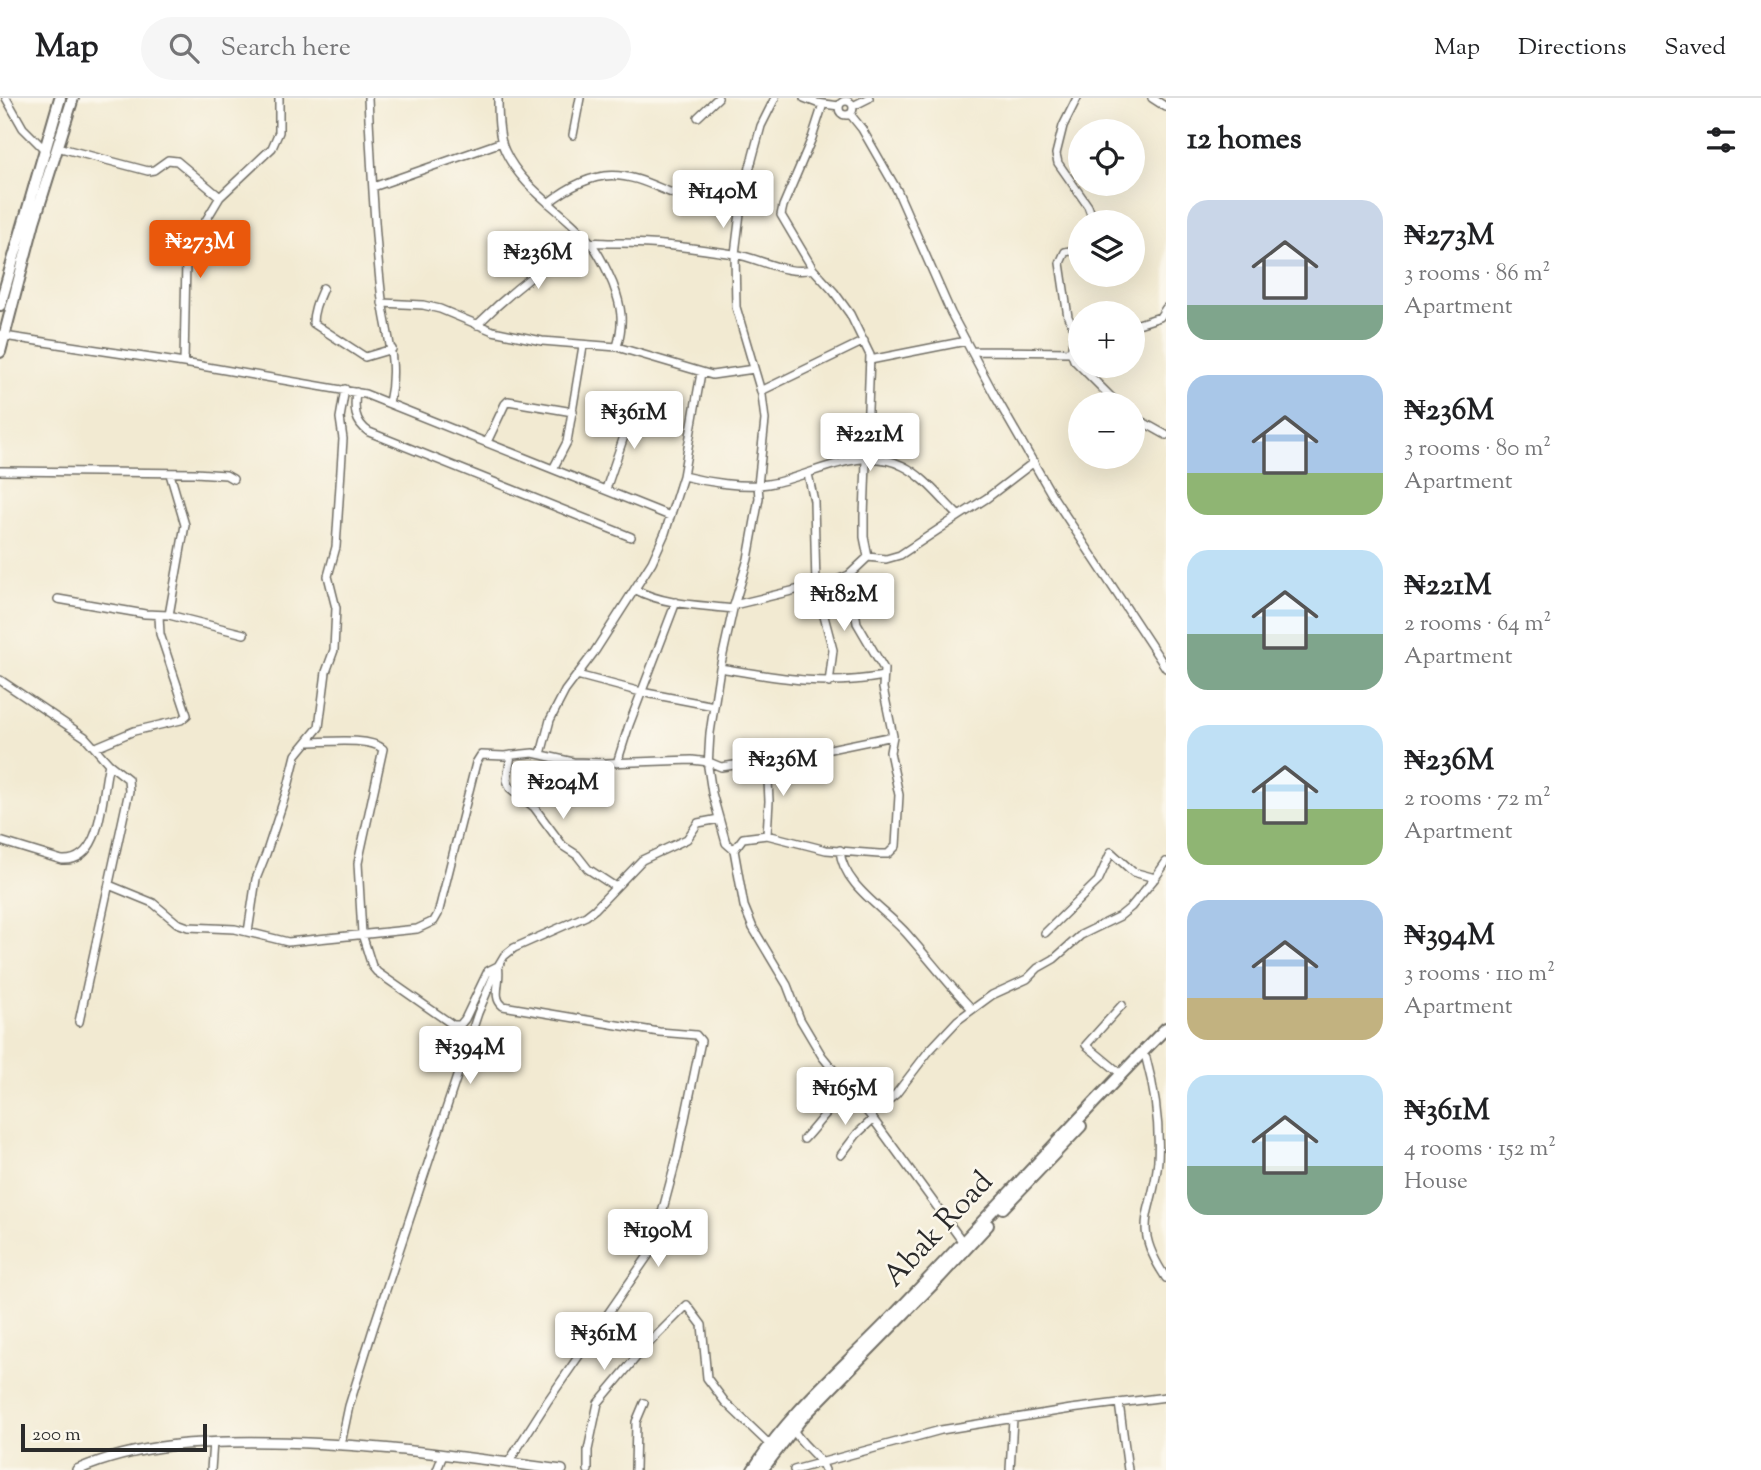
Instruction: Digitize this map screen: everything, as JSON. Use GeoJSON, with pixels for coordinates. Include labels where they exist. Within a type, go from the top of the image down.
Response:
{"type":"FeatureCollection","features":[{"type":"Feature","properties":{"kind":"highway"},"geometry":{"type":"LineString","coordinates":[[0,304],[2,289],[60,98]]}},
{"type":"Feature","properties":{"kind":"highway"},"geometry":{"type":"LineString","coordinates":[[0,352],[72,98]]}},
{"type":"Feature","properties":{"kind":"highway","name":"Abak Road"},"geometry":{"type":"LineString","coordinates":[[762,1470],[793,1429],[940,1278],[1166,1028]]}},
{"type":"Feature","properties":{"kind":"highway","name":"Abak Road"},"geometry":{"type":"LineString","coordinates":[[753,1470],[806,1402],[1124,1076],[1166,1037]]}},
{"type":"Feature","properties":{"kind":"street"},"geometry":{"type":"LineString","coordinates":[[6,98],[23,128],[44,149]]}},
{"type":"Feature","properties":{"kind":"street"},"geometry":{"type":"LineString","coordinates":[[184,363],[186,261],[190,247],[220,197],[272,148],[279,132],[279,98]]}},
{"type":"Feature","properties":{"kind":"street"},"geometry":{"type":"LineString","coordinates":[[368,98],[383,303],[394,376],[389,403]]}},
{"type":"Feature","properties":{"kind":"street"},"geometry":{"type":"LineString","coordinates":[[498,98],[505,152],[523,177],[590,243],[603,264],[623,321],[617,347]]}},
{"type":"Feature","properties":{"kind":"street"},"geometry":{"type":"LineString","coordinates":[[573,135],[580,98]]}},
{"type":"Feature","properties":{"kind":"street"},"geometry":{"type":"LineString","coordinates":[[698,117],[718,98]]}},
{"type":"Feature","properties":{"kind":"street"},"geometry":{"type":"LineString","coordinates":[[775,98],[761,126],[741,205],[735,254],[736,307],[761,391],[765,420],[759,498],[720,668],[714,706],[709,777],[726,843],[734,850],[744,906],[753,928],[787,985],[800,1019],[821,1056],[871,1117],[962,1241]]}},
{"type":"Feature","properties":{"kind":"street"},"geometry":{"type":"LineString","coordinates":[[804,98],[839,106]]}},
{"type":"Feature","properties":{"kind":"street"},"geometry":{"type":"LineString","coordinates":[[839,106],[844,115],[852,105],[869,98]]}},
{"type":"Feature","properties":{"kind":"street"},"geometry":{"type":"LineString","coordinates":[[1077,98],[1063,127],[1056,154],[1058,163],[1090,210]]}},
{"type":"Feature","properties":{"kind":"street"},"geometry":{"type":"LineString","coordinates":[[1152,98],[1166,107]]}},
{"type":"Feature","properties":{"kind":"street"},"geometry":{"type":"LineString","coordinates":[[839,106],[844,101],[852,105],[862,129],[897,190],[951,313],[971,351],[1052,495],[1166,668]]}},
{"type":"Feature","properties":{"kind":"street"},"geometry":{"type":"LineString","coordinates":[[823,104],[781,215],[813,270],[842,303],[864,341],[870,360],[864,537],[868,557]]}},
{"type":"Feature","properties":{"kind":"street"},"geometry":{"type":"LineString","coordinates":[[373,187],[502,142]]}},
{"type":"Feature","properties":{"kind":"street"},"geometry":{"type":"LineString","coordinates":[[57,147],[148,171],[168,160],[177,161],[220,197]]}},
{"type":"Feature","properties":{"kind":"street"},"geometry":{"type":"LineString","coordinates":[[548,203],[578,182],[596,176],[617,174],[639,179],[705,204],[720,207],[741,205]]}},
{"type":"Feature","properties":{"kind":"street"},"geometry":{"type":"LineString","coordinates":[[477,325],[551,263],[590,243],[641,242],[735,254],[788,270],[813,270]]}},
{"type":"Feature","properties":{"kind":"street"},"geometry":{"type":"LineString","coordinates":[[1068,251],[1059,263],[1068,317]]}},
{"type":"Feature","properties":{"kind":"street"},"geometry":{"type":"LineString","coordinates":[[323,288],[316,304],[313,324],[365,357],[392,349]]}},
{"type":"Feature","properties":{"kind":"street"},"geometry":{"type":"LineString","coordinates":[[383,303],[423,305],[440,309],[477,325],[542,341],[617,347],[701,373],[722,375],[754,369]]}},
{"type":"Feature","properties":{"kind":"street"},"geometry":{"type":"LineString","coordinates":[[1145,322],[1160,317],[1166,308]]}},
{"type":"Feature","properties":{"kind":"street"},"geometry":{"type":"LineString","coordinates":[[4,336],[345,389],[389,403],[670,516]]}},
{"type":"Feature","properties":{"kind":"street"},"geometry":{"type":"LineString","coordinates":[[761,391],[864,341]]}},
{"type":"Feature","properties":{"kind":"street"},"geometry":{"type":"LineString","coordinates":[[870,360],[966,341]]}},
{"type":"Feature","properties":{"kind":"street"},"geometry":{"type":"LineString","coordinates":[[553,469],[567,442],[583,346]]}},
{"type":"Feature","properties":{"kind":"street"},"geometry":{"type":"LineString","coordinates":[[971,351],[1068,351]]}},
{"type":"Feature","properties":{"kind":"street"},"geometry":{"type":"LineString","coordinates":[[541,754],[550,720],[565,691],[636,590],[652,562],[683,476],[701,373]]}},
{"type":"Feature","properties":{"kind":"street"},"geometry":{"type":"LineString","coordinates":[[1092,378],[1106,392]]}},
{"type":"Feature","properties":{"kind":"street"},"geometry":{"type":"LineString","coordinates":[[248,932],[256,878],[280,813],[296,755],[300,747],[316,733],[321,719],[324,682],[334,650],[336,608],[328,576],[336,547],[343,439],[340,426],[345,389]]}},
{"type":"Feature","properties":{"kind":"street"},"geometry":{"type":"LineString","coordinates":[[356,392],[354,409],[357,419],[369,432],[631,537]]}},
{"type":"Feature","properties":{"kind":"street"},"geometry":{"type":"LineString","coordinates":[[487,442],[508,401],[573,412]]}},
{"type":"Feature","properties":{"kind":"street"},"geometry":{"type":"LineString","coordinates":[[606,489],[635,404]]}},
{"type":"Feature","properties":{"kind":"street"},"geometry":{"type":"LineString","coordinates":[[1145,423],[1166,435]]}},
{"type":"Feature","properties":{"kind":"street"},"geometry":{"type":"LineString","coordinates":[[683,476],[708,482],[758,485],[808,474],[843,461],[867,459],[894,462],[913,472],[959,516]]}},
{"type":"Feature","properties":{"kind":"street"},"geometry":{"type":"LineString","coordinates":[[636,590],[650,598],[733,607],[816,586],[849,575],[868,557],[886,559],[900,555],[988,498],[1034,462]]}},
{"type":"Feature","properties":{"kind":"street"},"geometry":{"type":"LineString","coordinates":[[0,471],[160,472],[218,474],[233,479]]}},
{"type":"Feature","properties":{"kind":"street"},"geometry":{"type":"LineString","coordinates":[[169,615],[185,525],[170,474]]}},
{"type":"Feature","properties":{"kind":"street"},"geometry":{"type":"LineString","coordinates":[[808,474],[814,501],[816,586],[833,650],[829,682]]}},
{"type":"Feature","properties":{"kind":"street"},"geometry":{"type":"LineString","coordinates":[[734,850],[743,838],[767,835],[799,844],[840,850],[888,854],[897,846],[899,795],[890,752],[893,736],[883,688],[884,676],[881,662],[857,623],[849,575]]}},
{"type":"Feature","properties":{"kind":"street"},"geometry":{"type":"LineString","coordinates":[[58,599],[159,616],[169,615],[244,634]]}},
{"type":"Feature","properties":{"kind":"street"},"geometry":{"type":"LineString","coordinates":[[617,763],[676,602]]}},
{"type":"Feature","properties":{"kind":"street"},"geometry":{"type":"LineString","coordinates":[[96,747],[134,731],[181,720],[187,715],[160,634],[159,616]]}},
{"type":"Feature","properties":{"kind":"street"},"geometry":{"type":"LineString","coordinates":[[720,668],[781,679],[829,682],[850,682],[884,676]]}},
{"type":"Feature","properties":{"kind":"street"},"geometry":{"type":"LineString","coordinates":[[577,675],[642,692],[714,706]]}},
{"type":"Feature","properties":{"kind":"street"},"geometry":{"type":"LineString","coordinates":[[0,680],[74,728],[96,747],[109,764],[128,779],[129,791],[79,1022]]}},
{"type":"Feature","properties":{"kind":"street"},"geometry":{"type":"LineString","coordinates":[[109,885],[153,903],[177,923],[188,927],[235,929],[288,942],[417,929],[435,921],[476,763],[481,755],[541,754],[573,762],[692,760],[721,767],[893,736]]}},
{"type":"Feature","properties":{"kind":"street"},"geometry":{"type":"LineString","coordinates":[[308,742],[359,742],[383,749],[358,863],[362,934],[372,967],[453,1025],[460,1025],[488,971],[498,966]]}},
{"type":"Feature","properties":{"kind":"street"},"geometry":{"type":"LineString","coordinates":[[511,755],[507,780],[510,788],[534,807],[563,846],[577,856],[588,869],[614,886]]}},
{"type":"Feature","properties":{"kind":"street"},"geometry":{"type":"LineString","coordinates":[[767,760],[767,835]]}},
{"type":"Feature","properties":{"kind":"street"},"geometry":{"type":"LineString","coordinates":[[0,841],[62,860],[73,861],[81,857],[94,838],[109,764]]}},
{"type":"Feature","properties":{"kind":"street"},"geometry":{"type":"LineString","coordinates":[[341,1444],[349,1406],[374,1326],[478,1013],[504,956],[514,948],[586,916],[642,860],[687,839],[698,823],[719,819]]}},
{"type":"Feature","properties":{"kind":"street"},"geometry":{"type":"LineString","coordinates":[[840,850],[843,864],[863,893],[905,932],[972,1009]]}},
{"type":"Feature","properties":{"kind":"street"},"geometry":{"type":"LineString","coordinates":[[1045,933],[1098,881],[1111,852],[1133,872],[1143,877],[1155,878]]}},
{"type":"Feature","properties":{"kind":"street"},"geometry":{"type":"LineString","coordinates":[[841,1155],[929,1051],[972,1009],[992,995],[1027,979],[1038,968],[1054,960],[1081,935],[1120,916],[1131,907],[1166,862]]}},
{"type":"Feature","properties":{"kind":"street"},"geometry":{"type":"LineString","coordinates":[[498,966],[500,981],[496,998],[503,1006],[659,1032],[696,1035],[701,1041],[677,1157],[652,1250],[508,1463]]}},
{"type":"Feature","properties":{"kind":"street"},"geometry":{"type":"LineString","coordinates":[[1122,1005],[1086,1045],[1124,1076]]}},
{"type":"Feature","properties":{"kind":"street"},"geometry":{"type":"LineString","coordinates":[[1146,1058],[1157,1104],[1158,1141],[1158,1162],[1146,1236],[1152,1255],[1166,1278]]}},
{"type":"Feature","properties":{"kind":"street"},"geometry":{"type":"LineString","coordinates":[[804,1139],[830,1107],[853,1094]]}},
{"type":"Feature","properties":{"kind":"street"},"geometry":{"type":"LineString","coordinates":[[588,1470],[598,1404],[644,1348],[687,1305],[702,1325],[707,1378],[725,1402],[770,1445]]}},
{"type":"Feature","properties":{"kind":"street"},"geometry":{"type":"LineString","coordinates":[[794,1470],[824,1466],[941,1430],[1166,1398]]}},
{"type":"Feature","properties":{"kind":"street"},"geometry":{"type":"LineString","coordinates":[[635,1470],[636,1422],[644,1403]]}},
{"type":"Feature","properties":{"kind":"street"},"geometry":{"type":"LineString","coordinates":[[1119,1403],[1128,1470]]}},
{"type":"Feature","properties":{"kind":"street"},"geometry":{"type":"LineString","coordinates":[[1010,1470],[1013,1419]]}},
{"type":"Feature","properties":{"kind":"street"},"geometry":{"type":"LineString","coordinates":[[793,1429],[804,1446],[824,1466]]}},
{"type":"Feature","properties":{"kind":"street"},"geometry":{"type":"LineString","coordinates":[[211,1470],[213,1442]]}},
{"type":"Feature","properties":{"kind":"street"},"geometry":{"type":"LineString","coordinates":[[77,1470],[138,1451],[184,1443],[213,1442],[341,1444],[562,1470]]}},
{"type":"Feature","properties":{"kind":"street"},"geometry":{"type":"LineString","coordinates":[[438,1470],[443,1455]]}}]}
